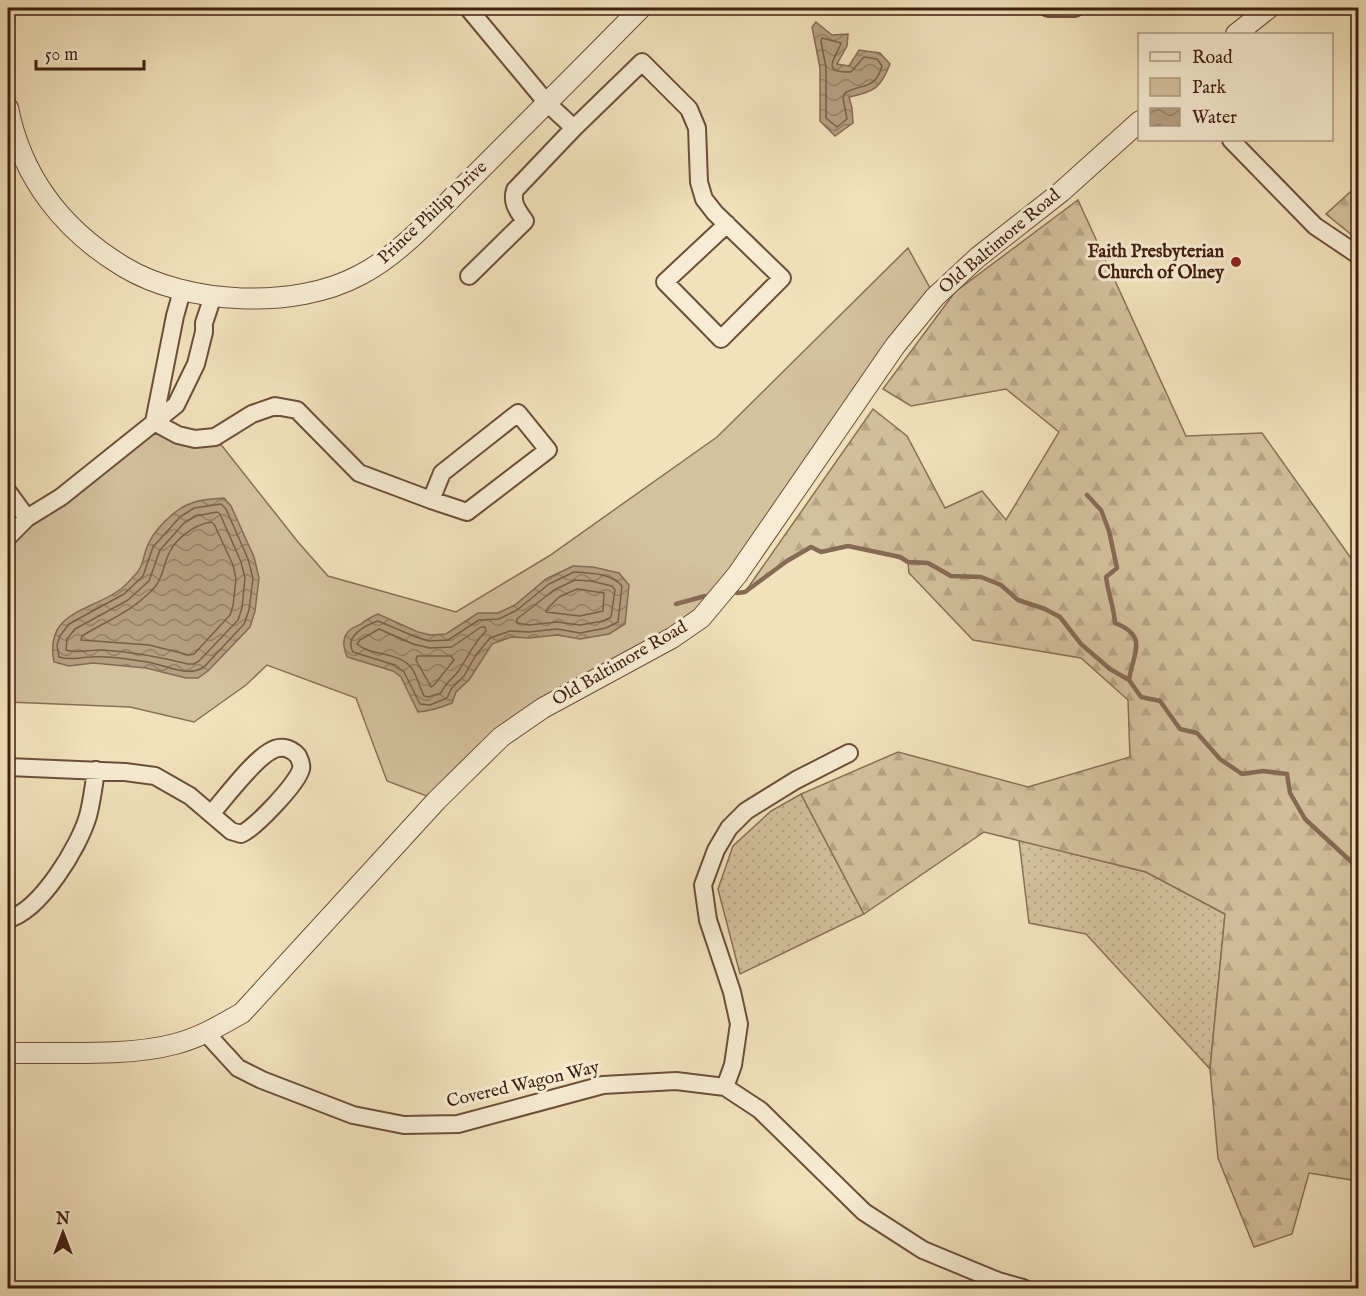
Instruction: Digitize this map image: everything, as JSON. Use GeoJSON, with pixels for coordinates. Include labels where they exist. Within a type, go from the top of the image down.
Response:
{"type":"FeatureCollection","features":[{"type":"Feature","properties":{"kind":"street"},"geometry":{"type":"LineString","coordinates":[[468,8],[547,103],[574,128]]}},
{"type":"Feature","properties":{"kind":"street","name":"Prince Philip Drive"},"geometry":{"type":"LineString","coordinates":[[8,108],[11,127],[26,166],[64,220],[104,255],[155,282],[182,291],[248,299],[282,297],[335,287],[383,262],[440,210],[642,8]]}},
{"type":"Feature","properties":{"kind":"street"},"geometry":{"type":"LineString","coordinates":[[1048,8],[1075,8]]}},
{"type":"Feature","properties":{"kind":"street"},"geometry":{"type":"LineString","coordinates":[[1237,33],[1269,8]]}},
{"type":"Feature","properties":{"kind":"street"},"geometry":{"type":"LineString","coordinates":[[469,276],[525,221],[512,198],[515,190],[642,62],[689,109],[697,128],[699,182],[704,199],[782,278],[721,339],[665,282],[727,224]]}},
{"type":"Feature","properties":{"kind":"street","name":"Old Baltimore Road"},"geometry":{"type":"LineString","coordinates":[[8,1053],[122,1052],[174,1045],[206,1033],[242,1013],[437,800],[501,737],[543,708],[672,638],[700,618],[737,575],[895,346],[934,297],[978,257],[1061,192],[1138,123]]}},
{"type":"Feature","properties":{"kind":"street"},"geometry":{"type":"LineString","coordinates":[[1232,141],[1315,226],[1359,255]]}},
{"type":"Feature","properties":{"kind":"street"},"geometry":{"type":"LineString","coordinates":[[154,422],[182,291]]}},
{"type":"Feature","properties":{"kind":"street"},"geometry":{"type":"LineString","coordinates":[[8,537],[27,518],[61,497],[177,405],[196,364],[204,323],[213,296]]}},
{"type":"Feature","properties":{"kind":"street"},"geometry":{"type":"LineString","coordinates":[[154,422],[178,435],[195,439],[215,437],[252,414],[275,406],[297,410],[359,473],[430,500],[467,512],[548,450],[518,413],[442,473],[430,500]]}},
{"type":"Feature","properties":{"kind":"street"},"geometry":{"type":"LineString","coordinates":[[8,492],[27,518]]}},
{"type":"Feature","properties":{"kind":"street"},"geometry":{"type":"LineString","coordinates":[[8,767],[96,770],[155,776],[190,796],[211,814],[235,834],[241,834],[259,822],[296,779],[301,769],[298,756],[284,748],[268,752],[211,814]]}},
{"type":"Feature","properties":{"kind":"street"},"geometry":{"type":"LineString","coordinates":[[725,1087],[733,1065],[739,1024],[732,992],[708,920],[703,885],[716,850],[729,828],[746,811],[795,780],[849,753]]}},
{"type":"Feature","properties":{"kind":"street"},"geometry":{"type":"LineString","coordinates":[[8,919],[25,911],[37,900],[80,839],[88,816],[96,770]]}},
{"type":"Feature","properties":{"kind":"street","name":"Covered Wagon Way"},"geometry":{"type":"LineString","coordinates":[[206,1033],[238,1068],[262,1080],[353,1115],[404,1125],[458,1124],[603,1085],[676,1081],[725,1087],[760,1110],[864,1212],[923,1250],[998,1281],[1023,1288]]}},
{"type":"Feature","properties":{"kind":"green space"},"geometry":{"type":"Polygon","coordinates":[[[1358,185],[1358,240],[1326,214],[1358,185]]]}},
{"type":"Feature","properties":{"kind":"green space"},"geometry":{"type":"Polygon","coordinates":[[[1078,200],[1186,436],[1262,433],[1358,568],[1358,1181],[1309,1173],[1292,1234],[1254,1247],[1218,1158],[1210,1069],[1225,914],[1146,872],[984,832],[864,914],[801,794],[898,752],[1028,787],[1130,757],[1128,700],[1081,658],[973,640],[909,573],[908,562],[888,555],[848,546],[826,550],[811,547],[787,561],[745,592],[873,409],[907,436],[945,508],[982,491],[1006,520],[1059,432],[1006,389],[911,406],[883,389],[955,292],[1078,200]]]}},
{"type":"Feature","properties":{"kind":"green space"},"geometry":{"type":"Polygon","coordinates":[[[908,248],[935,297],[701,618],[543,708],[437,800],[387,781],[356,698],[267,665],[246,685],[194,722],[130,707],[8,702],[8,537],[154,422],[215,437],[298,542],[328,576],[456,612],[549,556],[717,437],[908,248]]]}},
{"type":"Feature","properties":{"kind":"green space"},"geometry":{"type":"Polygon","coordinates":[[[801,794],[864,914],[740,974],[718,889],[733,846],[771,811],[801,794]]]}},
{"type":"Feature","properties":{"kind":"green space"},"geometry":{"type":"Polygon","coordinates":[[[1019,840],[1146,872],[1225,914],[1210,1069],[1086,934],[1029,923],[1019,840]]]}},
{"type":"Feature","properties":{"kind":"water"},"geometry":{"type":"Polygon","coordinates":[[[816,22],[832,35],[848,34],[847,46],[837,64],[849,66],[859,50],[880,53],[890,64],[876,88],[849,97],[853,123],[835,136],[820,121],[820,68],[812,27],[816,22]]]}},
{"type":"Feature","properties":{"kind":"water"},"geometry":{"type":"Polygon","coordinates":[[[224,498],[231,506],[254,557],[259,578],[255,611],[250,627],[208,671],[198,678],[186,678],[146,668],[93,663],[69,666],[54,662],[53,645],[56,632],[63,623],[72,615],[121,589],[137,573],[150,541],[165,521],[192,503],[224,498]]]}},
{"type":"Feature","properties":{"kind":"water"},"geometry":{"type":"Polygon","coordinates":[[[573,566],[593,567],[619,573],[629,585],[625,624],[609,634],[580,639],[557,635],[511,637],[492,644],[469,680],[456,692],[452,703],[448,705],[418,712],[401,677],[393,671],[347,657],[344,642],[348,632],[378,614],[418,632],[430,635],[446,634],[478,613],[498,613],[515,605],[546,579],[573,566]]]}},
{"type":"Feature","properties":{"kind":"waterway"},"geometry":{"type":"LineString","coordinates":[[1087,495],[1101,510],[1109,531],[1117,568],[1106,577],[1115,623],[1126,628],[1135,640],[1135,654],[1129,680]]}},
{"type":"Feature","properties":{"kind":"waterway"},"geometry":{"type":"LineString","coordinates":[[737,593],[745,592],[787,561],[811,547],[821,552],[848,546],[900,557],[908,562],[928,563],[951,576],[981,577],[1001,585],[1018,600],[1060,617],[1081,644],[1110,669],[1129,680],[1141,697],[1160,701],[1180,729],[1197,733],[1220,759],[1242,774],[1263,771],[1287,774],[1290,793],[1305,819],[1358,868]]}},
{"type":"Feature","properties":{"kind":"waterway"},"geometry":{"type":"LineString","coordinates":[[676,604],[705,596]]}},
{"type":"Feature","properties":{"kind":"place","name":"Faith Presbyterian Church of Olney"},"geometry":{"type":"Point","coordinates":[1236,262]}}]}
